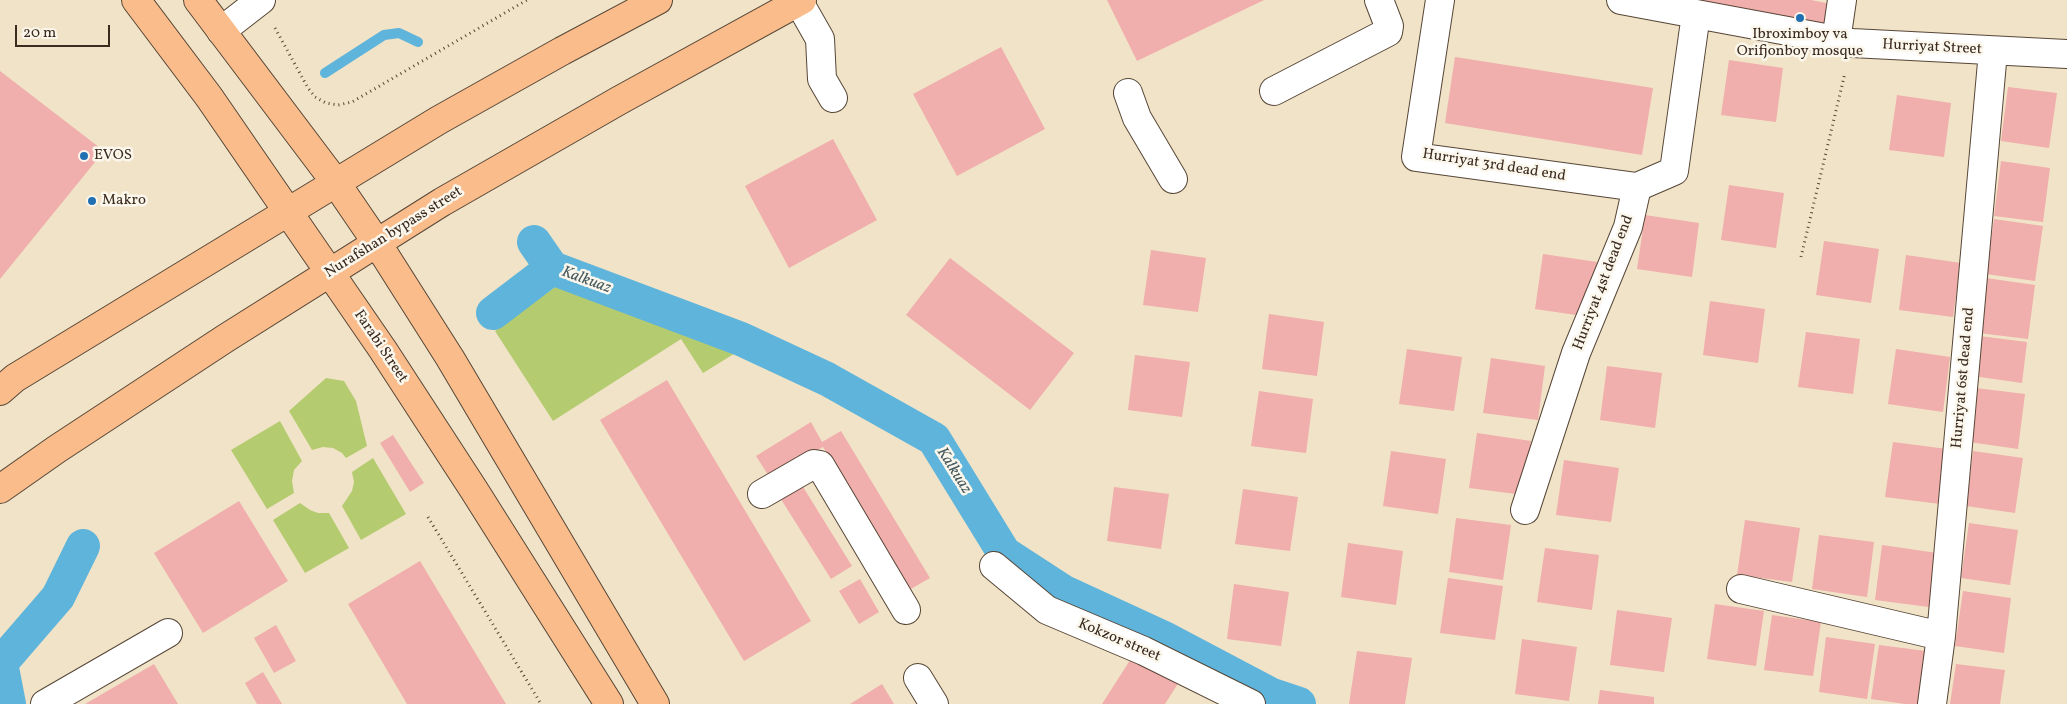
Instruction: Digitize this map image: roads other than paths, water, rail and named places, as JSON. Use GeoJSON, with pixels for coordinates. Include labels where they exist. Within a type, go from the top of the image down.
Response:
{"type":"FeatureCollection","features":[{"type":"Feature","properties":{"kind":"main road","name":"Farabi Street"},"geometry":{"type":"LineString","coordinates":[[136,0],[209,97],[382,350],[474,490],[609,704]]}},
{"type":"Feature","properties":{"kind":"main road"},"geometry":{"type":"LineString","coordinates":[[198,0],[336,183],[376,243],[450,358],[656,704]]}},
{"type":"Feature","properties":{"kind":"main road"},"geometry":{"type":"LineString","coordinates":[[0,391],[32,368],[448,116],[562,51],[658,0]]}},
{"type":"Feature","properties":{"kind":"main road","name":"Nurafshan bypass street"},"geometry":{"type":"LineString","coordinates":[[0,489],[65,443],[329,272],[442,202],[620,100],[800,1]]}},
{"type":"Feature","properties":{"kind":"street"},"geometry":{"type":"LineString","coordinates":[[221,31],[260,0]]}},
{"type":"Feature","properties":{"kind":"street"},"geometry":{"type":"LineString","coordinates":[[1274,91],[1388,32],[1389,26],[1379,0]]}},
{"type":"Feature","properties":{"kind":"street","name":"Hurriyat 3rd dead end"},"geometry":{"type":"LineString","coordinates":[[1440,0],[1416,157],[1638,187]]}},
{"type":"Feature","properties":{"kind":"street","name":"Hurriyat Street"},"geometry":{"type":"LineString","coordinates":[[1621,0],[1844,42],[2067,54]]}},
{"type":"Feature","properties":{"kind":"street"},"geometry":{"type":"LineString","coordinates":[[1842,0],[1844,42]]}},
{"type":"Feature","properties":{"kind":"street"},"geometry":{"type":"LineString","coordinates":[[800,1],[820,39],[822,78],[833,98]]}},
{"type":"Feature","properties":{"kind":"street"},"geometry":{"type":"LineString","coordinates":[[1638,187],[1674,171],[1696,14]]}},
{"type":"Feature","properties":{"kind":"street","name":"Hurriyat 6st dead end"},"geometry":{"type":"LineString","coordinates":[[1932,704],[1940,636],[1993,51]]}},
{"type":"Feature","properties":{"kind":"street"},"geometry":{"type":"LineString","coordinates":[[1128,94],[1137,118],[1173,179]]}},
{"type":"Feature","properties":{"kind":"street","name":"Hurriyat 4st dead end"},"geometry":{"type":"LineString","coordinates":[[1525,510],[1576,353],[1628,226],[1638,187]]}},
{"type":"Feature","properties":{"kind":"street"},"geometry":{"type":"LineString","coordinates":[[762,494],[814,464],[820,465],[906,610]]}},
{"type":"Feature","properties":{"kind":"street","name":"Kokzor street"},"geometry":{"type":"LineString","coordinates":[[994,566],[1047,610],[1144,651],[1252,704]]}},
{"type":"Feature","properties":{"kind":"street"},"geometry":{"type":"LineString","coordinates":[[1741,589],[1940,636]]}},
{"type":"Feature","properties":{"kind":"street"},"geometry":{"type":"LineString","coordinates":[[45,704],[168,633]]}},
{"type":"Feature","properties":{"kind":"street"},"geometry":{"type":"LineString","coordinates":[[918,678],[934,704]]}},
{"type":"Feature","properties":{"kind":"waterway","name":"Kalkuaz"},"geometry":{"type":"LineString","coordinates":[[325,73],[384,35],[399,33],[418,42]]}},
{"type":"Feature","properties":{"kind":"waterway","name":"Kalkuaz"},"geometry":{"type":"LineString","coordinates":[[534,242],[552,268],[741,339],[827,379],[934,439],[1004,553],[1064,592],[1166,639],[1272,695],[1299,704]]}},
{"type":"Feature","properties":{"kind":"waterway"},"geometry":{"type":"LineString","coordinates":[[493,313],[552,268]]}},
{"type":"Feature","properties":{"kind":"waterway"},"geometry":{"type":"LineString","coordinates":[[9,704],[1,663],[58,597],[83,546]]}},
{"type":"Feature","properties":{"kind":"place","name":"Ibroximboy va Orifjonboy mosque"},"geometry":{"type":"Point","coordinates":[1800,18]}},
{"type":"Feature","properties":{"kind":"place","name":"EVOS"},"geometry":{"type":"Point","coordinates":[84,156]}},
{"type":"Feature","properties":{"kind":"place","name":"Makro"},"geometry":{"type":"Point","coordinates":[92,201]}}]}
